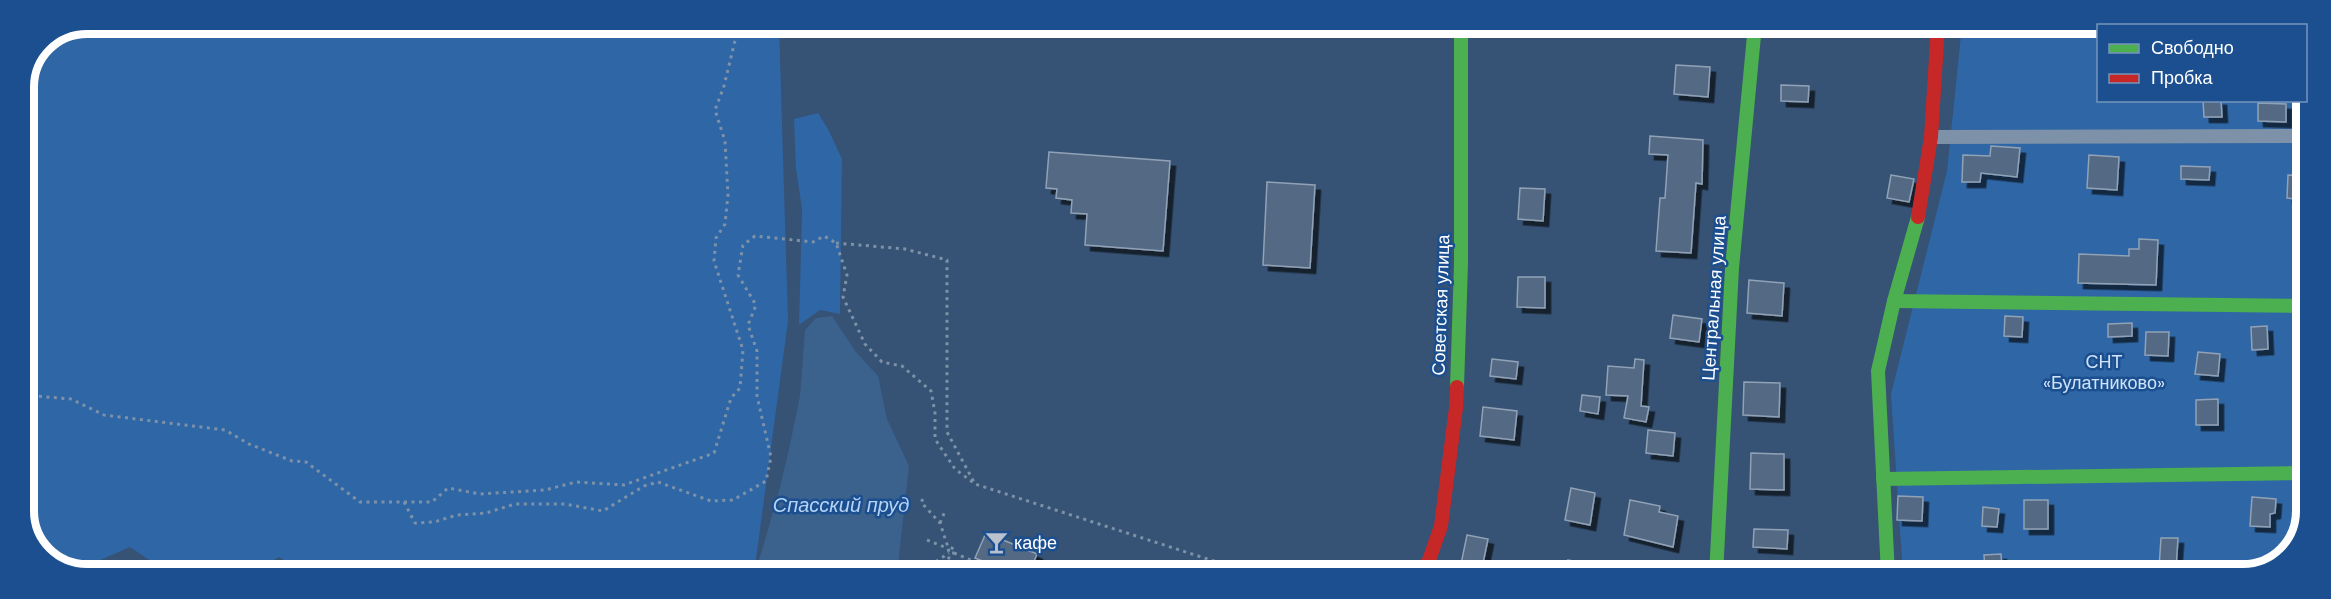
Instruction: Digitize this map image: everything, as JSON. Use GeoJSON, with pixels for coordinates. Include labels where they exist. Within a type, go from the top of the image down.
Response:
{"type":"FeatureCollection","features":[{"type":"Feature","properties":{"kind":"street","name":"Советская улица"},"geometry":{"type":"LineString","coordinates":[[1428,564],[1441,526],[1456,408],[1461,264],[1461,34]]}},
{"type":"Feature","properties":{"kind":"street","name":"Центральная улица"},"geometry":{"type":"LineString","coordinates":[[1717,564],[1732,268],[1754,34]]}},
{"type":"Feature","properties":{"kind":"street"},"geometry":{"type":"LineString","coordinates":[[1887,564],[1878,370],[1894,301],[1914,236],[1931,137],[1937,34]]}},
{"type":"Feature","properties":{"kind":"street"},"geometry":{"type":"LineString","coordinates":[[1931,137],[2296,136]]}},
{"type":"Feature","properties":{"kind":"street"},"geometry":{"type":"LineString","coordinates":[[1894,301],[2296,306]]}},
{"type":"Feature","properties":{"kind":"street"},"geometry":{"type":"LineString","coordinates":[[1882,479],[2296,473]]}},
{"type":"Feature","properties":{"kind":"path"},"geometry":{"type":"LineString","coordinates":[[35,396],[71,399],[104,415],[225,430],[249,444],[292,461],[306,462],[360,502],[432,502],[448,488],[480,494],[545,490],[576,482],[624,485],[714,453],[731,398],[740,388],[743,350],[714,261],[716,238],[725,224],[728,195],[725,141],[715,110],[724,86],[737,34]]}},
{"type":"Feature","properties":{"kind":"path"},"geometry":{"type":"LineString","coordinates":[[404,502],[416,523],[434,522],[457,515],[486,513],[515,504],[565,504],[603,512],[644,486],[658,482],[711,501],[733,500],[766,481],[771,457],[757,396],[757,351],[748,326],[756,305],[738,275],[743,245],[755,236],[813,242],[824,236],[836,243],[906,249],[947,260],[947,432],[975,484]]}},
{"type":"Feature","properties":{"kind":"path"},"geometry":{"type":"LineString","coordinates":[[836,243],[847,275],[843,297],[865,344],[882,363],[902,366],[931,391],[935,413],[935,439],[955,469],[975,484],[1223,564]]}},
{"type":"Feature","properties":{"kind":"path"},"geometry":{"type":"LineString","coordinates":[[923,499],[921,502],[940,523],[950,551],[947,564]]}},
{"type":"Feature","properties":{"kind":"path"},"geometry":{"type":"LineString","coordinates":[[940,523],[945,511]]}},
{"type":"Feature","properties":{"kind":"path"},"geometry":{"type":"LineString","coordinates":[[927,540],[981,564]]}},
{"type":"Feature","properties":{"kind":"path"},"geometry":{"type":"LineString","coordinates":[[931,564],[950,551]]}},
{"type":"Feature","properties":{"kind":"green space"},"geometry":{"type":"Polygon","coordinates":[[[88,34],[779,34],[788,321],[755,564],[290,564],[279,557],[266,564],[155,564],[130,547],[91,564],[67,560],[55,554],[42,538],[35,515],[34,88],[43,58],[58,43],[88,34]]]}},
{"type":"Feature","properties":{"kind":"green space","name":"СНТ «Булатниково»"},"geometry":{"type":"Polygon","coordinates":[[[1961,34],[2097,34],[2097,102],[2296,102],[2296,512],[2292,532],[2278,551],[2261,562],[2250,564],[1902,564],[1891,394],[1947,171],[1961,34]]]}},
{"type":"Feature","properties":{"kind":"green space"},"geometry":{"type":"Polygon","coordinates":[[[818,113],[842,159],[840,314],[820,310],[799,325],[802,209],[796,169],[794,119],[818,113]]]}},
{"type":"Feature","properties":{"kind":"water","name":"Спасский пруд"},"geometry":{"type":"Polygon","coordinates":[[[832,316],[856,352],[878,376],[887,419],[909,466],[898,564],[758,564],[778,495],[800,396],[805,330],[816,318],[832,316]]]}},
{"type":"Feature","properties":{"kind":"building"},"geometry":{"type":"Polygon","coordinates":[[[1676,65],[1710,67],[1708,97],[1674,94],[1676,65]]]}},
{"type":"Feature","properties":{"kind":"building"},"geometry":{"type":"Polygon","coordinates":[[[1781,85],[1809,86],[1808,102],[1781,101],[1781,85]]]}},
{"type":"Feature","properties":{"kind":"building"},"geometry":{"type":"Polygon","coordinates":[[[2203,102],[2221,102],[2222,117],[2204,117],[2203,102]]]}},
{"type":"Feature","properties":{"kind":"building"},"geometry":{"type":"Polygon","coordinates":[[[2258,103],[2286,104],[2286,122],[2258,121],[2258,103]]]}},
{"type":"Feature","properties":{"kind":"building"},"geometry":{"type":"Polygon","coordinates":[[[1650,136],[1703,140],[1702,184],[1696,183],[1691,253],[1656,251],[1660,198],[1665,198],[1668,155],[1649,154],[1650,136]]]}},
{"type":"Feature","properties":{"kind":"building"},"geometry":{"type":"Polygon","coordinates":[[[1991,146],[2020,148],[2017,177],[1981,173],[1980,182],[1962,182],[1963,155],[1990,156],[1991,146]]]}},
{"type":"Feature","properties":{"kind":"building"},"geometry":{"type":"Polygon","coordinates":[[[1049,152],[1170,161],[1163,251],[1085,245],[1087,214],[1071,213],[1072,200],[1056,198],[1057,189],[1046,188],[1049,152]]]}},
{"type":"Feature","properties":{"kind":"building"},"geometry":{"type":"Polygon","coordinates":[[[2089,155],[2119,157],[2117,190],[2087,188],[2089,155]]]}},
{"type":"Feature","properties":{"kind":"building"},"geometry":{"type":"Polygon","coordinates":[[[2181,166],[2210,167],[2209,180],[2181,179],[2181,166]]]}},
{"type":"Feature","properties":{"kind":"building"},"geometry":{"type":"Polygon","coordinates":[[[1891,175],[1914,179],[1909,202],[1887,198],[1891,175]]]}},
{"type":"Feature","properties":{"kind":"building"},"geometry":{"type":"Polygon","coordinates":[[[2288,175],[2296,175],[2296,199],[2287,198],[2288,175]]]}},
{"type":"Feature","properties":{"kind":"building"},"geometry":{"type":"Polygon","coordinates":[[[1267,182],[1315,185],[1310,268],[1263,265],[1267,182]]]}},
{"type":"Feature","properties":{"kind":"building"},"geometry":{"type":"Polygon","coordinates":[[[1520,188],[1545,189],[1543,221],[1518,219],[1520,188]]]}},
{"type":"Feature","properties":{"kind":"building"},"geometry":{"type":"Polygon","coordinates":[[[2139,239],[2158,240],[2156,285],[2078,283],[2079,254],[2129,256],[2129,249],[2139,249],[2139,239]]]}},
{"type":"Feature","properties":{"kind":"building"},"geometry":{"type":"Polygon","coordinates":[[[1518,277],[1545,277],[1545,308],[1517,307],[1518,277]]]}},
{"type":"Feature","properties":{"kind":"building"},"geometry":{"type":"Polygon","coordinates":[[[1749,280],[1784,283],[1782,316],[1747,313],[1749,280]]]}},
{"type":"Feature","properties":{"kind":"building"},"geometry":{"type":"Polygon","coordinates":[[[1673,315],[1702,319],[1699,342],[1670,338],[1673,315]]]}},
{"type":"Feature","properties":{"kind":"building"},"geometry":{"type":"Polygon","coordinates":[[[2005,316],[2023,317],[2022,337],[2004,336],[2005,316]]]}},
{"type":"Feature","properties":{"kind":"building"},"geometry":{"type":"Polygon","coordinates":[[[2132,323],[2132,336],[2108,337],[2108,324],[2132,323]]]}},
{"type":"Feature","properties":{"kind":"building"},"geometry":{"type":"Polygon","coordinates":[[[2267,326],[2268,349],[2252,350],[2251,327],[2267,326]]]}},
{"type":"Feature","properties":{"kind":"building"},"geometry":{"type":"Polygon","coordinates":[[[2146,332],[2169,332],[2168,356],[2145,355],[2146,332]]]}},
{"type":"Feature","properties":{"kind":"building"},"geometry":{"type":"Polygon","coordinates":[[[2198,352],[2220,354],[2218,376],[2195,374],[2198,352]]]}},
{"type":"Feature","properties":{"kind":"building"},"geometry":{"type":"Polygon","coordinates":[[[1492,359],[1518,362],[1516,379],[1490,376],[1492,359]]]}},
{"type":"Feature","properties":{"kind":"building"},"geometry":{"type":"Polygon","coordinates":[[[1635,359],[1644,360],[1641,406],[1649,407],[1646,422],[1624,418],[1628,396],[1606,395],[1608,366],[1634,368],[1635,359]]]}},
{"type":"Feature","properties":{"kind":"building"},"geometry":{"type":"Polygon","coordinates":[[[1744,382],[1780,383],[1779,417],[1743,415],[1744,382]]]}},
{"type":"Feature","properties":{"kind":"building"},"geometry":{"type":"Polygon","coordinates":[[[1582,395],[1600,397],[1598,414],[1580,411],[1582,395]]]}},
{"type":"Feature","properties":{"kind":"building"},"geometry":{"type":"Polygon","coordinates":[[[2218,399],[2218,425],[2196,425],[2196,400],[2218,399]]]}},
{"type":"Feature","properties":{"kind":"building"},"geometry":{"type":"Polygon","coordinates":[[[1483,407],[1517,411],[1514,440],[1480,436],[1483,407]]]}},
{"type":"Feature","properties":{"kind":"building"},"geometry":{"type":"Polygon","coordinates":[[[1648,430],[1675,433],[1673,456],[1646,453],[1648,430]]]}},
{"type":"Feature","properties":{"kind":"building"},"geometry":{"type":"Polygon","coordinates":[[[1751,453],[1784,454],[1784,490],[1750,489],[1751,453]]]}},
{"type":"Feature","properties":{"kind":"building"},"geometry":{"type":"Polygon","coordinates":[[[1571,488],[1595,493],[1590,525],[1565,520],[1571,488]]]}},
{"type":"Feature","properties":{"kind":"building"},"geometry":{"type":"Polygon","coordinates":[[[1898,496],[1923,497],[1922,521],[1897,520],[1898,496]]]}},
{"type":"Feature","properties":{"kind":"building"},"geometry":{"type":"Polygon","coordinates":[[[2252,497],[2276,499],[2275,513],[2270,514],[2270,527],[2250,526],[2252,497]]]}},
{"type":"Feature","properties":{"kind":"building"},"geometry":{"type":"Polygon","coordinates":[[[1630,500],[1660,506],[1659,512],[1678,516],[1673,547],[1624,535],[1630,500]]]}},
{"type":"Feature","properties":{"kind":"building"},"geometry":{"type":"Polygon","coordinates":[[[2024,500],[2048,500],[2048,529],[2024,529],[2024,500]]]}},
{"type":"Feature","properties":{"kind":"building"},"geometry":{"type":"Polygon","coordinates":[[[1983,507],[1999,509],[1997,527],[1982,526],[1983,507]]]}},
{"type":"Feature","properties":{"kind":"building"},"geometry":{"type":"Polygon","coordinates":[[[1754,529],[1788,530],[1787,549],[1753,547],[1754,529]]]}},
{"type":"Feature","properties":{"kind":"building","name":"кафе"},"geometry":{"type":"Polygon","coordinates":[[[986,533],[1037,554],[1033,564],[990,564],[975,558],[986,533]]]}},
{"type":"Feature","properties":{"kind":"building"},"geometry":{"type":"Polygon","coordinates":[[[1467,535],[1488,539],[1483,564],[1461,564],[1467,535]]]}},
{"type":"Feature","properties":{"kind":"building"},"geometry":{"type":"Polygon","coordinates":[[[2161,538],[2178,538],[2176,564],[2159,564],[2161,538]]]}},
{"type":"Feature","properties":{"kind":"building"},"geometry":{"type":"Polygon","coordinates":[[[2001,554],[2002,564],[1985,564],[1984,555],[2001,554]]]}},
{"type":"Feature","properties":{"kind":"building"},"geometry":{"type":"Polygon","coordinates":[[[1568,560],[1588,564],[1567,564],[1568,560]]]}},
{"type":"Feature","properties":{"kind":"traffic: fast"},"geometry":{"type":"LineString","coordinates":[[1457,387],[1461,264],[1461,34]]}},
{"type":"Feature","properties":{"kind":"traffic: fast"},"geometry":{"type":"LineString","coordinates":[[1717,564],[1732,268],[1754,34]]}},
{"type":"Feature","properties":{"kind":"traffic: fast"},"geometry":{"type":"LineString","coordinates":[[1887,564],[1878,371],[1894,301],[1918,217]]}},
{"type":"Feature","properties":{"kind":"traffic: fast"},"geometry":{"type":"LineString","coordinates":[[1894,301],[2296,306]]}},
{"type":"Feature","properties":{"kind":"traffic: fast"},"geometry":{"type":"LineString","coordinates":[[1883,479],[2296,473]]}},
{"type":"Feature","properties":{"kind":"traffic: jam"},"geometry":{"type":"LineString","coordinates":[[1918,217],[1931,137],[1937,34]]}},
{"type":"Feature","properties":{"kind":"traffic: jam"},"geometry":{"type":"LineString","coordinates":[[1427,564],[1441,526],[1457,387]]}},
{"type":"Feature","properties":{"kind":"place","name":"кафе"},"geometry":{"type":"Point","coordinates":[996,543]}}]}
